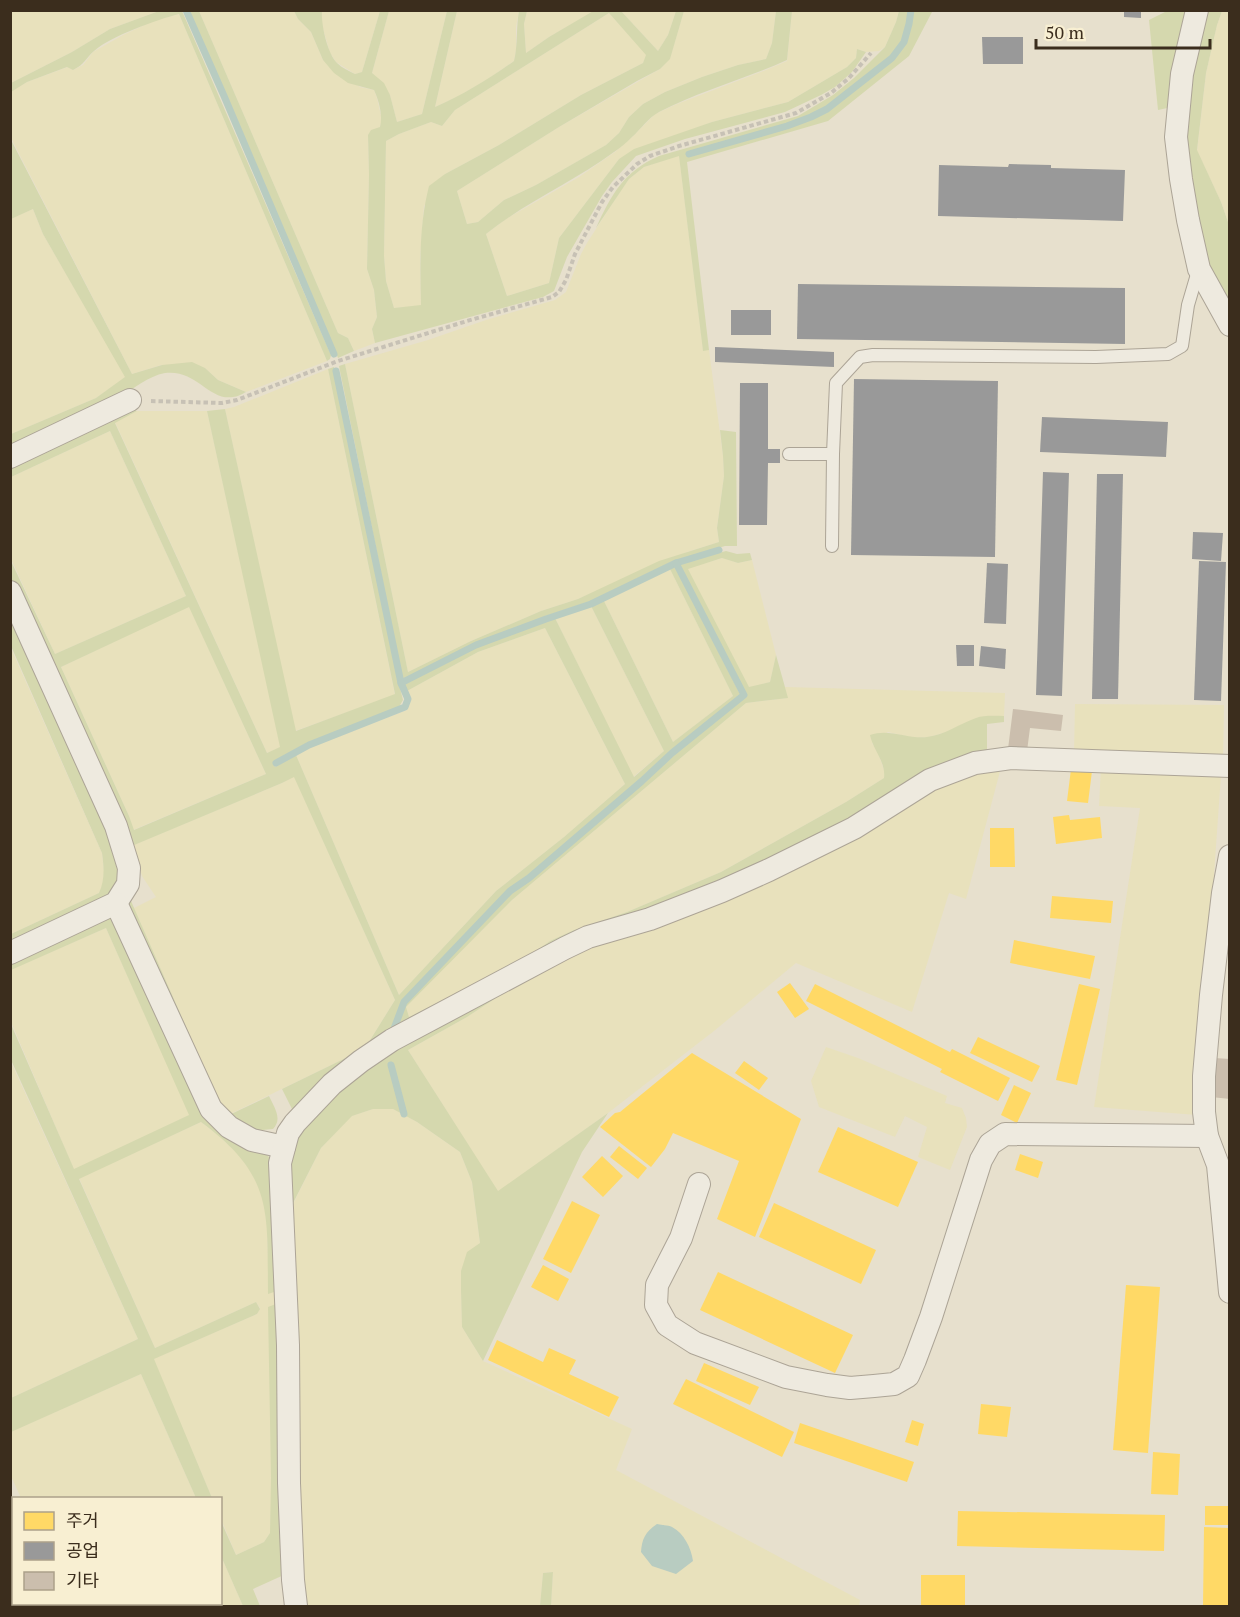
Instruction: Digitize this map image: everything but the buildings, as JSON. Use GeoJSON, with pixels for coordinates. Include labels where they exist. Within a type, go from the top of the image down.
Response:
{"type":"FeatureCollection","features":[{"type":"Feature","properties":{"kind":"street"},"geometry":{"type":"LineString","coordinates":[[1197,10],[1182,74],[1176,137],[1188,220],[1199,269],[1230,325]]}},
{"type":"Feature","properties":{"kind":"street"},"geometry":{"type":"LineString","coordinates":[[10,457],[130,400]]}},
{"type":"Feature","properties":{"kind":"street"},"geometry":{"type":"LineString","coordinates":[[10,592],[116,826],[129,868],[128,884],[116,903],[10,953]]}},
{"type":"Feature","properties":{"kind":"street"},"geometry":{"type":"LineString","coordinates":[[296,1606],[292,1569],[288,1345],[280,1163],[288,1133],[332,1084],[392,1040],[468,998],[588,937],[650,919],[769,870],[854,828],[930,780],[975,763],[1011,758],[1230,766]]}},
{"type":"Feature","properties":{"kind":"street"},"geometry":{"type":"LineString","coordinates":[[1230,856],[1223,893],[1204,1076],[1204,1112],[1207,1136],[1218,1165],[1230,1292]]}},
{"type":"Feature","properties":{"kind":"street"},"geometry":{"type":"LineString","coordinates":[[116,903],[211,1109],[229,1127],[252,1140],[284,1147]]}},
{"type":"Feature","properties":{"kind":"street"},"geometry":{"type":"LineString","coordinates":[[699,1184],[681,1238],[657,1285],[656,1305],[667,1325],[695,1343],[786,1377],[850,1388],[874,1386],[894,1384],[908,1376],[931,1317],[981,1160],[990,1144],[1005,1134],[1207,1136]]}},
{"type":"Feature","properties":{"kind":"lane"},"geometry":{"type":"LineString","coordinates":[[832,546],[836,383],[860,357],[873,355],[1096,357],[1168,354],[1182,346],[1188,305],[1199,269]]}},
{"type":"Feature","properties":{"kind":"lane"},"geometry":{"type":"LineString","coordinates":[[789,454],[833,454]]}},
{"type":"Feature","properties":{"kind":"path"},"geometry":{"type":"LineString","coordinates":[[130,400],[222,403],[237,400],[338,361],[552,297],[559,292],[566,280],[575,254],[602,202],[613,187],[637,164],[650,156],[679,146],[796,113],[831,93],[849,78],[871,53]]}},
{"type":"Feature","properties":{"kind":"shaded area"},"geometry":{"type":"Polygon","coordinates":[[[11,11],[159,11],[110,29],[72,52],[11,83],[11,11]]]}},
{"type":"Feature","properties":{"kind":"shaded area"},"geometry":{"type":"Polygon","coordinates":[[[199,11],[294,11],[298,19],[311,32],[323,60],[360,87],[374,90],[382,120],[380,127],[368,135],[367,269],[374,290],[377,317],[372,329],[375,343],[354,351],[348,338],[338,333],[199,11]]]}},
{"type":"Feature","properties":{"kind":"shaded area"},"geometry":{"type":"Polygon","coordinates":[[[322,11],[380,11],[362,72],[355,74],[336,62],[330,53],[321,22],[322,11]]]}},
{"type":"Feature","properties":{"kind":"shaded area"},"geometry":{"type":"Polygon","coordinates":[[[389,11],[447,11],[422,114],[397,122],[390,95],[372,73],[389,11]]]}},
{"type":"Feature","properties":{"kind":"shaded area"},"geometry":{"type":"Polygon","coordinates":[[[457,11],[519,11],[514,61],[488,79],[435,107],[457,11]]]}},
{"type":"Feature","properties":{"kind":"shaded area"},"geometry":{"type":"Polygon","coordinates":[[[527,11],[595,11],[526,53],[524,24],[527,11]]]}},
{"type":"Feature","properties":{"kind":"shaded area"},"geometry":{"type":"Polygon","coordinates":[[[621,11],[676,11],[668,35],[658,51],[621,11]]]}},
{"type":"Feature","properties":{"kind":"shaded area"},"geometry":{"type":"Polygon","coordinates":[[[684,11],[776,11],[772,43],[766,59],[738,65],[702,77],[643,104],[606,145],[536,185],[504,200],[478,222],[467,224],[457,191],[559,127],[660,69],[670,58],[684,11]]]}},
{"type":"Feature","properties":{"kind":"shaded area"},"geometry":{"type":"Polygon","coordinates":[[[792,11],[899,11],[885,47],[879,51],[866,52],[857,49],[856,58],[847,67],[788,102],[712,122],[619,159],[559,238],[549,283],[507,296],[486,234],[506,219],[579,177],[615,152],[655,114],[787,61],[792,11]]]}},
{"type":"Feature","properties":{"kind":"shaded area"},"geometry":{"type":"Polygon","coordinates":[[[1222,11],[1229,11],[1229,225],[1197,151],[1206,73],[1222,11]]]}},
{"type":"Feature","properties":{"kind":"shaded area"},"geometry":{"type":"Polygon","coordinates":[[[609,13],[647,55],[643,63],[581,95],[499,145],[445,174],[424,206],[420,258],[421,306],[394,308],[386,281],[384,256],[386,141],[431,122],[442,126],[455,110],[609,13]]]}},
{"type":"Feature","properties":{"kind":"shaded area"},"geometry":{"type":"Polygon","coordinates":[[[179,14],[327,361],[246,392],[218,380],[205,368],[161,365],[132,374],[11,138],[10,92],[27,82],[68,67],[73,70],[83,65],[93,52],[123,35],[153,21],[179,14]]]}},
{"type":"Feature","properties":{"kind":"shaded area"},"geometry":{"type":"Polygon","coordinates":[[[679,155],[703,350],[709,350],[723,456],[724,476],[717,528],[719,542],[687,552],[578,599],[541,611],[471,641],[408,672],[345,364],[555,300],[566,292],[587,243],[629,179],[644,167],[679,155]]]}},
{"type":"Feature","properties":{"kind":"shaded area"},"geometry":{"type":"Polygon","coordinates":[[[33,209],[43,234],[126,377],[96,398],[11,434],[10,219],[33,209]]]}},
{"type":"Feature","properties":{"kind":"shaded area"},"geometry":{"type":"Polygon","coordinates":[[[328,369],[395,695],[295,731],[225,409],[328,369]]]}},
{"type":"Feature","properties":{"kind":"shaded area"},"geometry":{"type":"Polygon","coordinates":[[[137,411],[207,411],[281,747],[267,753],[115,422],[137,411]]]}},
{"type":"Feature","properties":{"kind":"shaded area"},"geometry":{"type":"Polygon","coordinates":[[[110,431],[186,596],[55,654],[11,559],[11,477],[110,431]]]}},
{"type":"Feature","properties":{"kind":"shaded area"},"geometry":{"type":"Polygon","coordinates":[[[723,558],[738,563],[752,560],[776,655],[770,682],[749,688],[687,568],[723,558]]]}},
{"type":"Feature","properties":{"kind":"shaded area"},"geometry":{"type":"Polygon","coordinates":[[[670,569],[733,696],[673,742],[603,599],[670,569]]]}},
{"type":"Feature","properties":{"kind":"shaded area"},"geometry":{"type":"Polygon","coordinates":[[[189,606],[266,774],[133,830],[129,816],[61,667],[189,606]]]}},
{"type":"Feature","properties":{"kind":"shaded area"},"geometry":{"type":"Polygon","coordinates":[[[591,606],[664,751],[633,777],[555,618],[591,606]]]}},
{"type":"Feature","properties":{"kind":"shaded area"},"geometry":{"type":"Polygon","coordinates":[[[545,628],[625,784],[564,837],[496,891],[399,995],[296,755],[306,749],[407,710],[410,700],[407,691],[478,652],[545,628]]]}},
{"type":"Feature","properties":{"kind":"shaded area"},"geometry":{"type":"Polygon","coordinates":[[[10,646],[102,853],[104,872],[103,885],[99,893],[11,934],[10,646]]]}},
{"type":"Feature","properties":{"kind":"shaded area"},"geometry":{"type":"Polygon","coordinates":[[[785,687],[1005,693],[1004,716],[977,718],[950,731],[929,737],[914,738],[888,732],[872,743],[882,764],[884,778],[846,802],[721,872],[627,912],[574,930],[550,941],[526,958],[409,1017],[406,1007],[512,900],[746,703],[787,698],[785,687]]]}},
{"type":"Feature","properties":{"kind":"shaded area"},"geometry":{"type":"Polygon","coordinates":[[[1075,704],[1224,705],[1223,761],[1074,755],[1075,704]]]}},
{"type":"Feature","properties":{"kind":"shaded area"},"geometry":{"type":"Polygon","coordinates":[[[1002,764],[966,899],[949,893],[912,1012],[796,963],[714,1031],[608,1113],[498,1192],[408,1050],[467,1017],[566,952],[933,784],[1002,764]]]}},
{"type":"Feature","properties":{"kind":"shaded area"},"geometry":{"type":"Polygon","coordinates":[[[1101,767],[1221,775],[1197,1115],[1094,1107],[1140,808],[1099,806],[1101,767]]]}},
{"type":"Feature","properties":{"kind":"shaded area"},"geometry":{"type":"Polygon","coordinates":[[[294,776],[395,1000],[367,1045],[358,1052],[228,1115],[223,1111],[134,908],[156,897],[142,876],[133,845],[294,776]]]}},
{"type":"Feature","properties":{"kind":"shaded area"},"geometry":{"type":"Polygon","coordinates":[[[106,928],[190,1115],[74,1170],[11,1022],[10,970],[106,928]]]}},
{"type":"Feature","properties":{"kind":"shaded area"},"geometry":{"type":"Polygon","coordinates":[[[826,1047],[858,1058],[947,1096],[945,1103],[962,1108],[967,1127],[950,1170],[918,1157],[927,1127],[905,1116],[895,1137],[819,1107],[811,1081],[826,1047]]]}},
{"type":"Feature","properties":{"kind":"shaded area"},"geometry":{"type":"Polygon","coordinates":[[[10,1060],[138,1339],[11,1398],[10,1398],[10,1060]]]}},
{"type":"Feature","properties":{"kind":"shaded area"},"geometry":{"type":"Polygon","coordinates":[[[373,1109],[393,1109],[417,1122],[460,1152],[472,1182],[480,1243],[461,1271],[462,1327],[483,1361],[632,1429],[616,1470],[860,1600],[859,1606],[551,1606],[553,1572],[543,1573],[540,1606],[305,1606],[297,1513],[288,1214],[321,1148],[351,1116],[373,1109]]]}},
{"type":"Feature","properties":{"kind":"shaded area"},"geometry":{"type":"Polygon","coordinates":[[[201,1122],[237,1153],[251,1171],[261,1192],[267,1223],[269,1293],[280,1290],[270,1533],[264,1542],[236,1555],[222,1521],[222,1497],[212,1497],[153,1359],[257,1314],[260,1308],[256,1302],[155,1348],[79,1178],[201,1122]]]}},
{"type":"Feature","properties":{"kind":"shaded area"},"geometry":{"type":"Polygon","coordinates":[[[141,1374],[196,1497],[21,1497],[11,1476],[10,1432],[141,1374]]]}},
{"type":"Feature","properties":{"kind":"shaded area"},"geometry":{"type":"Polygon","coordinates":[[[657,1524],[670,1526],[676,1530],[691,1551],[693,1561],[676,1574],[652,1566],[641,1552],[645,1536],[657,1524]]]}},
{"type":"Feature","properties":{"kind":"shaded area"},"geometry":{"type":"Polygon","coordinates":[[[222,1558],[243,1606],[69,1606],[222,1605],[222,1558]]]}},
{"type":"Feature","properties":{"kind":"green space"},"geometry":{"type":"Polygon","coordinates":[[[595,10],[621,11],[658,51],[668,35],[676,11],[684,11],[670,59],[660,69],[559,127],[457,191],[467,224],[478,222],[504,200],[536,185],[606,145],[643,104],[702,77],[738,65],[766,59],[772,43],[776,11],[792,11],[787,60],[659,112],[616,150],[486,234],[507,296],[549,283],[559,238],[619,159],[634,149],[712,122],[788,102],[847,67],[856,58],[857,49],[866,52],[852,72],[835,87],[785,112],[685,139],[636,156],[602,196],[567,257],[554,291],[543,297],[375,343],[372,329],[377,317],[374,290],[367,269],[368,135],[371,130],[380,127],[379,103],[374,90],[348,83],[334,73],[323,60],[311,32],[298,19],[294,11],[322,11],[324,31],[333,58],[339,65],[355,74],[362,72],[380,11],[389,11],[372,73],[384,83],[390,95],[397,122],[422,114],[447,11],[457,11],[435,107],[476,86],[514,61],[519,11],[527,11],[524,24],[526,53],[595,10]],[[609,13],[455,110],[442,126],[431,122],[386,141],[384,256],[386,281],[394,308],[421,305],[422,230],[429,186],[445,174],[499,145],[581,95],[643,63],[646,55],[609,13]]]}},
{"type":"Feature","properties":{"kind":"green space"},"geometry":{"type":"Polygon","coordinates":[[[159,11],[182,11],[331,355],[327,361],[179,14],[122,34],[102,45],[73,70],[67,67],[27,82],[11,92],[11,83],[72,52],[110,29],[159,11]]]}},
{"type":"Feature","properties":{"kind":"green space"},"geometry":{"type":"Polygon","coordinates":[[[188,11],[199,11],[338,333],[348,338],[354,351],[338,358],[188,11]]]}},
{"type":"Feature","properties":{"kind":"green space"},"geometry":{"type":"Polygon","coordinates":[[[899,11],[909,11],[908,24],[902,41],[891,57],[826,107],[810,116],[786,124],[689,152],[690,155],[787,128],[828,110],[893,59],[906,43],[914,11],[932,12],[909,56],[828,121],[687,162],[709,350],[703,351],[679,156],[644,167],[629,179],[596,228],[607,205],[620,185],[636,169],[659,156],[798,116],[833,95],[885,47],[899,11]]]}},
{"type":"Feature","properties":{"kind":"green space"},"geometry":{"type":"Polygon","coordinates":[[[1167,11],[1188,11],[1172,107],[1158,110],[1149,20],[1167,11]]]}},
{"type":"Feature","properties":{"kind":"green space"},"geometry":{"type":"Polygon","coordinates":[[[1206,11],[1222,11],[1206,73],[1197,150],[1229,225],[1229,305],[1201,251],[1183,134],[1183,104],[1206,11]]]}},
{"type":"Feature","properties":{"kind":"green space"},"geometry":{"type":"Polygon","coordinates":[[[10,138],[132,374],[162,365],[192,362],[205,368],[218,380],[246,392],[236,397],[224,397],[185,376],[165,373],[11,448],[11,434],[96,398],[125,377],[43,234],[33,209],[11,219],[10,138]]]}},
{"type":"Feature","properties":{"kind":"green space"},"geometry":{"type":"Polygon","coordinates":[[[345,364],[408,672],[471,641],[541,611],[578,599],[659,561],[719,542],[717,528],[724,476],[720,430],[736,432],[737,546],[725,546],[673,561],[591,601],[475,643],[403,681],[339,366],[345,364]]]}},
{"type":"Feature","properties":{"kind":"green space"},"geometry":{"type":"Polygon","coordinates":[[[334,367],[403,700],[399,707],[303,745],[273,762],[275,767],[296,755],[399,995],[496,891],[564,837],[625,784],[545,628],[478,652],[407,691],[404,684],[477,646],[555,618],[634,777],[664,751],[591,606],[603,599],[673,742],[733,696],[670,569],[675,566],[741,696],[669,753],[570,841],[508,891],[402,1001],[389,1037],[294,1113],[282,1089],[358,1052],[367,1045],[395,1000],[294,777],[127,848],[11,582],[10,559],[55,654],[186,596],[110,431],[11,477],[11,461],[129,407],[137,411],[115,423],[267,753],[280,747],[207,411],[225,409],[296,731],[395,694],[328,369],[334,367]],[[189,607],[61,667],[134,830],[266,774],[189,607]]]}},
{"type":"Feature","properties":{"kind":"green space"},"geometry":{"type":"Polygon","coordinates":[[[726,551],[737,554],[750,553],[752,560],[738,563],[722,558],[688,569],[749,687],[770,682],[776,655],[788,698],[746,703],[512,900],[406,1007],[409,1017],[526,958],[550,941],[574,930],[627,912],[721,872],[846,802],[884,778],[883,767],[870,735],[891,733],[927,737],[940,734],[979,717],[1004,716],[1004,722],[987,724],[987,755],[794,851],[394,1033],[405,1002],[510,894],[530,880],[746,696],[679,564],[726,551]]]}},
{"type":"Feature","properties":{"kind":"green space"},"geometry":{"type":"Polygon","coordinates":[[[10,609],[120,859],[118,890],[11,946],[11,934],[99,893],[104,868],[102,853],[11,646],[10,609]]]}},
{"type":"Feature","properties":{"kind":"green space"},"geometry":{"type":"Polygon","coordinates":[[[131,901],[223,1111],[229,1115],[269,1096],[277,1117],[273,1129],[252,1131],[219,1113],[121,907],[131,901]]]}},
{"type":"Feature","properties":{"kind":"green space"},"geometry":{"type":"Polygon","coordinates":[[[103,915],[115,918],[205,1111],[262,1150],[271,1159],[280,1290],[268,1294],[266,1217],[262,1197],[254,1178],[242,1160],[225,1141],[201,1122],[79,1179],[155,1348],[256,1302],[260,1309],[257,1314],[154,1359],[212,1497],[196,1497],[141,1374],[11,1432],[11,1398],[138,1339],[11,1060],[10,1022],[74,1169],[189,1115],[106,928],[11,970],[11,958],[103,915]]]}},
{"type":"Feature","properties":{"kind":"green space"},"geometry":{"type":"Polygon","coordinates":[[[566,952],[467,1017],[408,1050],[498,1191],[608,1113],[582,1152],[483,1361],[462,1327],[461,1271],[467,1252],[480,1243],[472,1182],[460,1152],[417,1122],[393,1109],[373,1109],[352,1116],[321,1148],[288,1213],[292,1135],[394,1042],[566,952]]]}},
{"type":"Feature","properties":{"kind":"green space"},"geometry":{"type":"Polygon","coordinates":[[[281,1302],[286,1574],[253,1589],[260,1606],[243,1606],[222,1558],[222,1524],[236,1555],[264,1542],[270,1533],[268,1307],[281,1302]]]}},
{"type":"Feature","properties":{"kind":"green space"},"geometry":{"type":"Polygon","coordinates":[[[553,1572],[551,1606],[540,1606],[543,1573],[553,1572]]]}},
{"type":"Feature","properties":{"kind":"waterway"},"geometry":{"type":"LineString","coordinates":[[186,10],[334,354]]}},
{"type":"Feature","properties":{"kind":"waterway"},"geometry":{"type":"LineString","coordinates":[[689,154],[787,126],[827,109],[892,58],[904,42],[911,10]]}},
{"type":"Feature","properties":{"kind":"waterway"},"geometry":{"type":"LineString","coordinates":[[336,371],[401,683],[476,645],[591,604],[676,563],[719,550]]}},
{"type":"Feature","properties":{"kind":"waterway"},"geometry":{"type":"LineString","coordinates":[[392,1034],[404,1002],[510,891],[529,878],[672,753],[744,695],[676,563]]}},
{"type":"Feature","properties":{"kind":"waterway"},"geometry":{"type":"LineString","coordinates":[[276,763],[309,745],[405,707],[408,699],[401,683]]}},
{"type":"Feature","properties":{"kind":"waterway"},"geometry":{"type":"LineString","coordinates":[[391,1065],[404,1114]]}}]}
